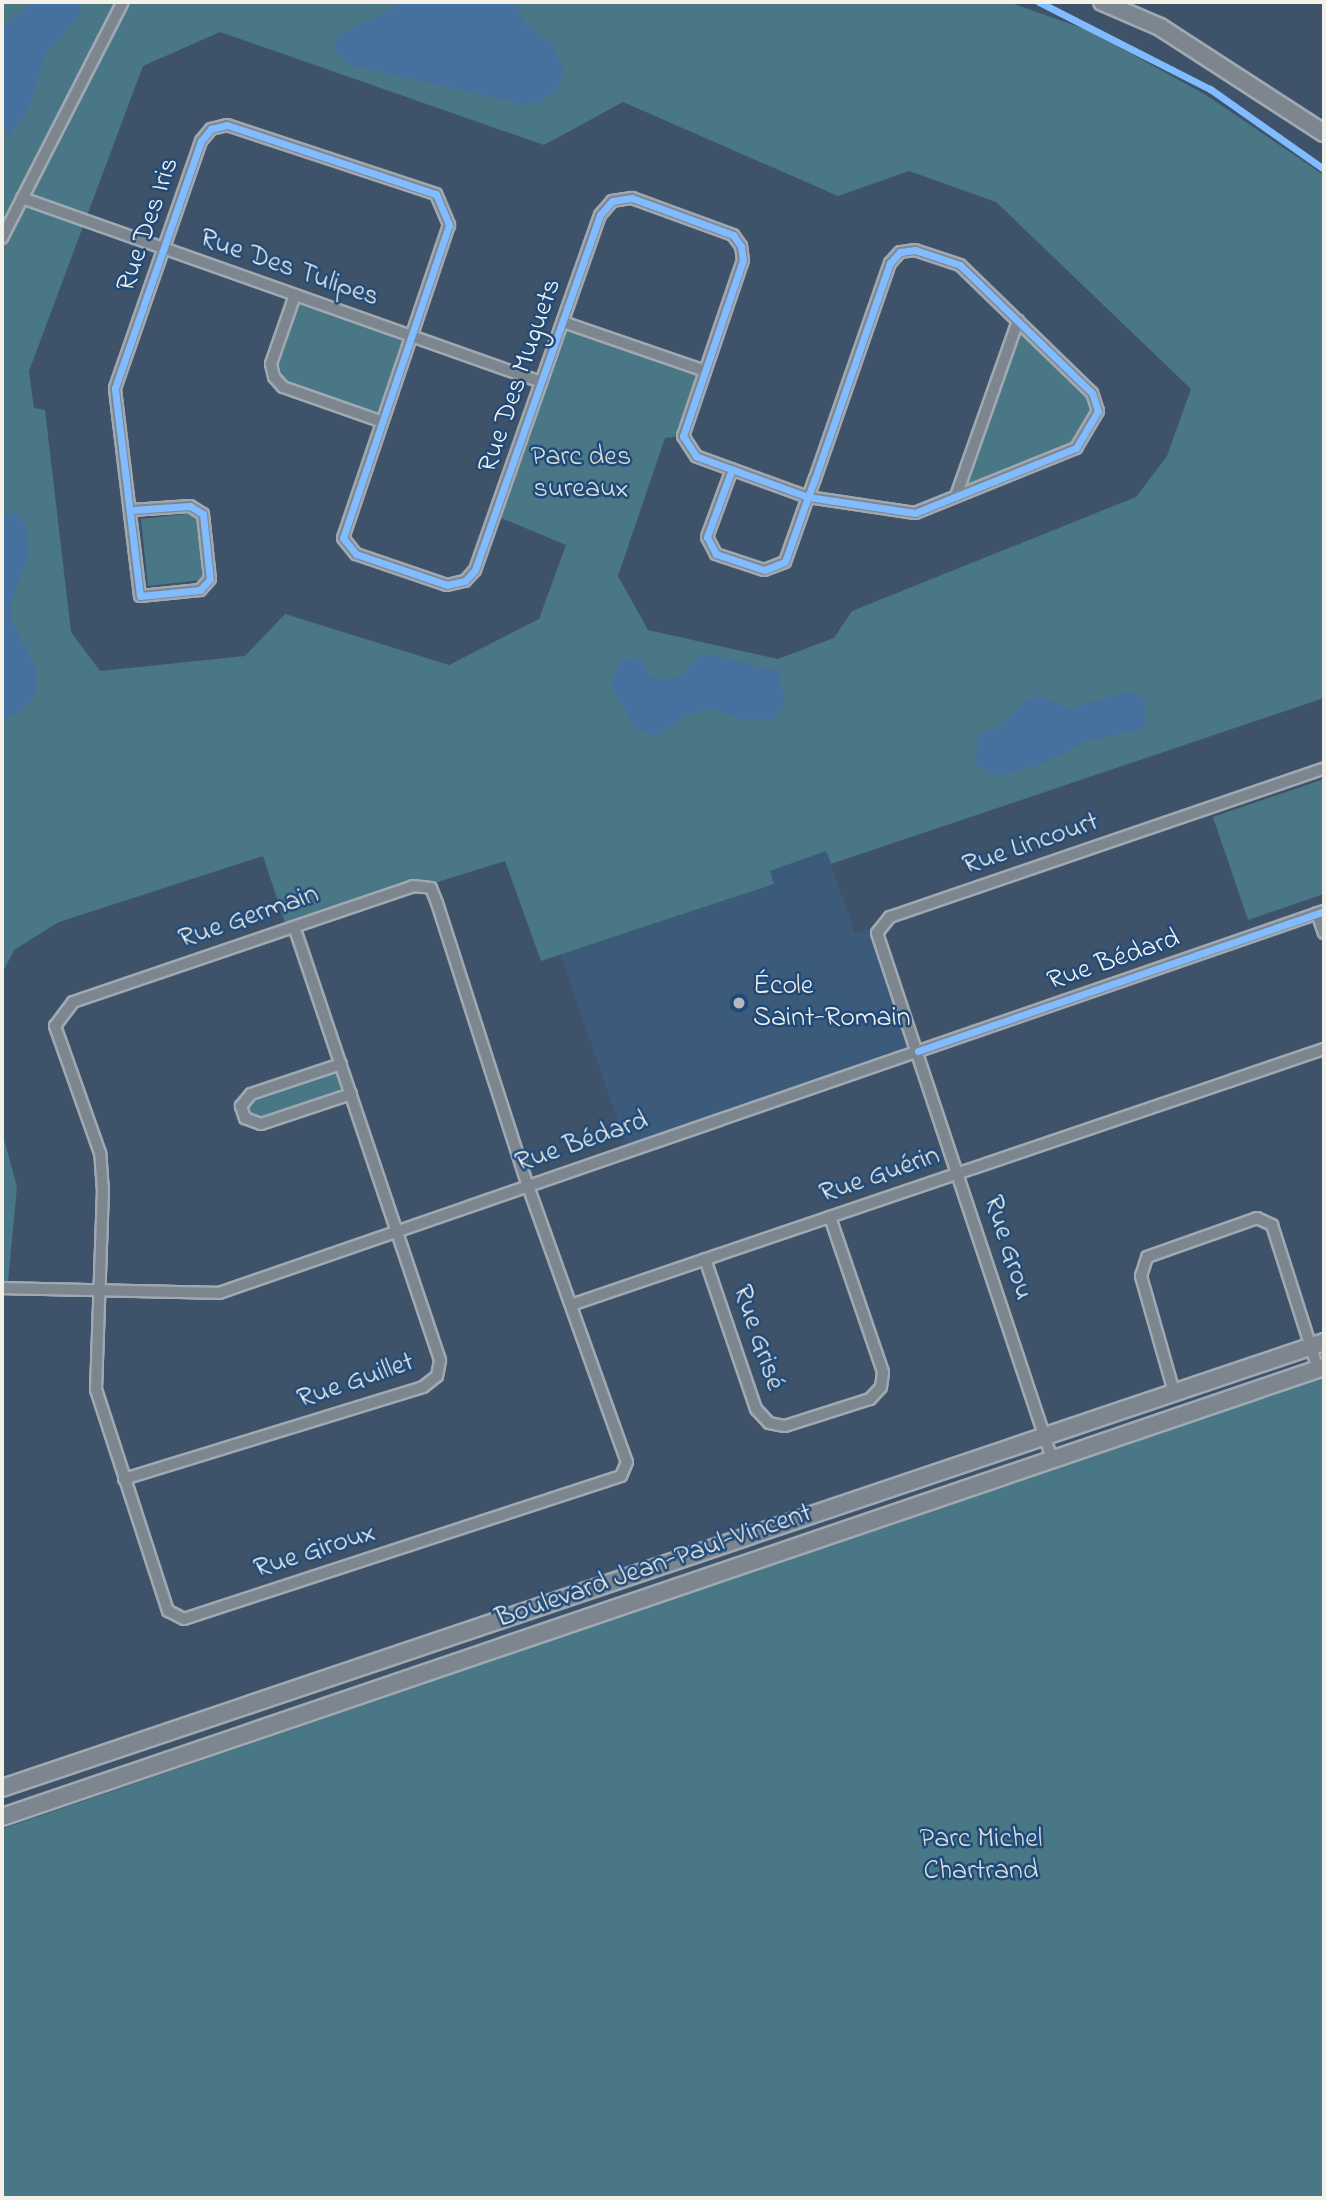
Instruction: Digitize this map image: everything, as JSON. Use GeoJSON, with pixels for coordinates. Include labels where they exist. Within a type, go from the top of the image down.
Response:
{"type":"FeatureCollection","features":[{"type":"Feature","properties":{"kind":"street"},"geometry":{"type":"LineString","coordinates":[[2,238],[123,2]]}},
{"type":"Feature","properties":{"kind":"street"},"geometry":{"type":"LineString","coordinates":[[1102,2],[1160,27],[1324,133]]}},
{"type":"Feature","properties":{"kind":"street","name":"Rue Des Iris"},"geometry":{"type":"LineString","coordinates":[[132,510],[190,506],[203,514],[210,579],[200,590],[140,596],[132,510],[115,388],[201,141],[211,129],[227,125],[436,194],[449,225],[410,336]]}},
{"type":"Feature","properties":{"kind":"street","name":"Rue Des Tulipes"},"geometry":{"type":"LineString","coordinates":[[22,198],[541,382]]}},
{"type":"Feature","properties":{"kind":"street","name":"Rue Des Muguets"},"geometry":{"type":"LineString","coordinates":[[410,336],[343,538],[356,554],[447,585],[465,581],[475,570],[600,215],[612,201],[632,198],[733,235],[741,246],[743,260],[683,436],[696,457],[732,469]]}},
{"type":"Feature","properties":{"kind":"street"},"geometry":{"type":"LineString","coordinates":[[956,496],[915,513],[808,497],[732,469],[707,537],[716,554],[764,570],[785,562],[808,497],[890,263],[900,253],[915,250],[960,265],[1092,393],[1098,411],[1076,447],[956,496]]}},
{"type":"Feature","properties":{"kind":"street"},"geometry":{"type":"LineString","coordinates":[[295,295],[271,364],[274,377],[283,387],[380,421]]}},
{"type":"Feature","properties":{"kind":"street"},"geometry":{"type":"LineString","coordinates":[[956,496],[1018,321]]}},
{"type":"Feature","properties":{"kind":"street"},"geometry":{"type":"LineString","coordinates":[[563,322],[705,371]]}},
{"type":"Feature","properties":{"kind":"street","name":"Rue Lincourt"},"geometry":{"type":"LineString","coordinates":[[918,1051],[877,933],[890,917],[1324,768]]}},
{"type":"Feature","properties":{"kind":"street","name":"Rue Germain"},"geometry":{"type":"LineString","coordinates":[[97,1290],[103,1192],[100,1153],[55,1026],[61,1012],[74,1002],[413,886],[431,888],[528,1186]]}},
{"type":"Feature","properties":{"kind":"street"},"geometry":{"type":"LineString","coordinates":[[1321,912],[1324,933]]}},
{"type":"Feature","properties":{"kind":"street","name":"Rue Bédard"},"geometry":{"type":"LineString","coordinates":[[2,1288],[219,1293],[1321,912]]}},
{"type":"Feature","properties":{"kind":"street","name":"Rue Guillet"},"geometry":{"type":"LineString","coordinates":[[124,1479],[423,1387],[437,1376],[440,1360],[295,927]]}},
{"type":"Feature","properties":{"kind":"street","name":"Rue Guérin"},"geometry":{"type":"LineString","coordinates":[[571,1305],[1324,1049]]}},
{"type":"Feature","properties":{"kind":"street","name":"Rue Grou"},"geometry":{"type":"LineString","coordinates":[[918,1051],[1052,1459]]}},
{"type":"Feature","properties":{"kind":"street"},"geometry":{"type":"LineString","coordinates":[[341,1063],[251,1094],[241,1106],[245,1118],[261,1125],[351,1094]]}},
{"type":"Feature","properties":{"kind":"street"},"geometry":{"type":"LineString","coordinates":[[528,1186],[571,1305]]}},
{"type":"Feature","properties":{"kind":"street","name":"Rue Grisé"},"geometry":{"type":"LineString","coordinates":[[705,1259],[757,1409],[769,1423],[785,1426],[870,1399],[881,1387],[883,1372],[830,1217]]}},
{"type":"Feature","properties":{"kind":"street"},"geometry":{"type":"LineString","coordinates":[[1174,1392],[1141,1276],[1147,1257],[1256,1218],[1272,1225],[1318,1344],[1321,1368]]}},
{"type":"Feature","properties":{"kind":"street","name":"Rue Giroux"},"geometry":{"type":"LineString","coordinates":[[97,1290],[96,1390],[168,1611],[184,1619],[621,1476],[627,1462],[571,1305]]}},
{"type":"Feature","properties":{"kind":"street","name":"Boulevard Jean-Paul-Vincent"},"geometry":{"type":"LineString","coordinates":[[2,1788],[1318,1344]]}},
{"type":"Feature","properties":{"kind":"street","name":"Boulevard Jean-Paul-Vincent"},"geometry":{"type":"LineString","coordinates":[[2,1817],[1321,1368]]}},
{"type":"Feature","properties":{"kind":"shaded area"},"geometry":{"type":"Polygon","coordinates":[[[33,2],[78,2],[81,14],[44,57],[29,109],[9,137],[2,123],[2,27],[33,2]]]}},
{"type":"Feature","properties":{"kind":"shaded area"},"geometry":{"type":"Polygon","coordinates":[[[406,2],[512,2],[529,27],[551,43],[564,66],[558,88],[543,101],[525,105],[350,65],[336,50],[334,37],[406,2]]]}},
{"type":"Feature","properties":{"kind":"shaded area"},"geometry":{"type":"Polygon","coordinates":[[[17,513],[25,523],[29,556],[12,600],[11,621],[38,670],[35,696],[20,712],[2,719],[2,516],[17,513]]]}},
{"type":"Feature","properties":{"kind":"shaded area"},"geometry":{"type":"Polygon","coordinates":[[[710,654],[778,671],[785,703],[774,719],[747,720],[710,709],[685,716],[656,736],[635,729],[611,687],[619,660],[641,658],[649,675],[660,680],[679,677],[700,656],[710,654]]]}},
{"type":"Feature","properties":{"kind":"shaded area"},"geometry":{"type":"Polygon","coordinates":[[[1130,692],[1146,699],[1145,728],[1086,742],[1042,764],[998,776],[975,763],[979,734],[1001,726],[1023,702],[1039,694],[1068,708],[1130,692]]]}},
{"type":"Feature","properties":{"kind":"shaded area","name":"École Saint-Romain"},"geometry":{"type":"Polygon","coordinates":[[[826,851],[855,933],[881,925],[878,933],[918,1051],[628,1151],[561,955],[773,884],[770,871],[826,851]]]}},
{"type":"Feature","properties":{"kind":"green space","name":"Parc des sureaux"},"geometry":{"type":"Polygon","coordinates":[[[2,2],[1008,2],[1088,30],[1206,95],[1324,175],[1324,698],[831,864],[826,851],[770,871],[774,884],[541,961],[505,861],[287,929],[263,856],[59,922],[14,950],[2,974],[2,2]],[[220,32],[143,66],[29,371],[34,408],[45,410],[71,632],[100,671],[245,656],[285,614],[449,665],[539,619],[566,545],[494,515],[563,322],[705,371],[683,436],[665,438],[618,576],[648,630],[778,659],[834,638],[852,611],[1136,497],[1167,456],[1191,389],[996,202],[909,171],[838,196],[623,102],[544,145],[220,32]]]}},
{"type":"Feature","properties":{"kind":"green space"},"geometry":{"type":"Polygon","coordinates":[[[295,295],[410,336],[380,421],[283,387],[271,364],[295,295]]]}},
{"type":"Feature","properties":{"kind":"green space"},"geometry":{"type":"Polygon","coordinates":[[[1018,321],[1092,393],[1098,411],[1076,448],[956,496],[1018,321]]]}},
{"type":"Feature","properties":{"kind":"green space"},"geometry":{"type":"Polygon","coordinates":[[[186,514],[198,517],[202,580],[148,586],[141,519],[186,514]]]}},
{"type":"Feature","properties":{"kind":"green space"},"geometry":{"type":"Polygon","coordinates":[[[1324,779],[1324,894],[1248,920],[1213,817],[1324,779]]]}},
{"type":"Feature","properties":{"kind":"green space"},"geometry":{"type":"Polygon","coordinates":[[[341,1064],[351,1094],[261,1124],[245,1118],[241,1106],[251,1094],[341,1064]]]}},
{"type":"Feature","properties":{"kind":"green space"},"geometry":{"type":"Polygon","coordinates":[[[2,1132],[17,1187],[8,1282],[2,1282],[2,1132]]]}},
{"type":"Feature","properties":{"kind":"green space","name":"Parc Michel Chartrand"},"geometry":{"type":"Polygon","coordinates":[[[1324,1375],[1324,2198],[2,2198],[2,1829],[1324,1375]]]}},
{"type":"Feature","properties":{"kind":"cycle path"},"geometry":{"type":"LineString","coordinates":[[1039,2],[1210,89],[1324,169]]}},
{"type":"Feature","properties":{"kind":"cycle path"},"geometry":{"type":"LineString","coordinates":[[132,510],[190,506],[203,514],[210,579],[200,590],[140,596],[115,388],[201,141],[211,129],[227,125],[436,194],[449,225],[343,538],[356,554],[447,585],[465,581],[475,570],[600,215],[612,201],[632,198],[733,235],[741,246],[743,260],[683,436],[698,457],[808,497],[915,513],[1076,448],[1098,411],[1092,393],[960,265],[915,250],[900,252],[890,263],[815,478],[808,497],[785,562],[764,570],[716,554],[707,537],[732,469]]}},
{"type":"Feature","properties":{"kind":"cycle path"},"geometry":{"type":"LineString","coordinates":[[918,1051],[1324,911]]}},
{"type":"Feature","properties":{"kind":"place","name":"École Saint-Romain"},"geometry":{"type":"Point","coordinates":[739,1003]}}]}
